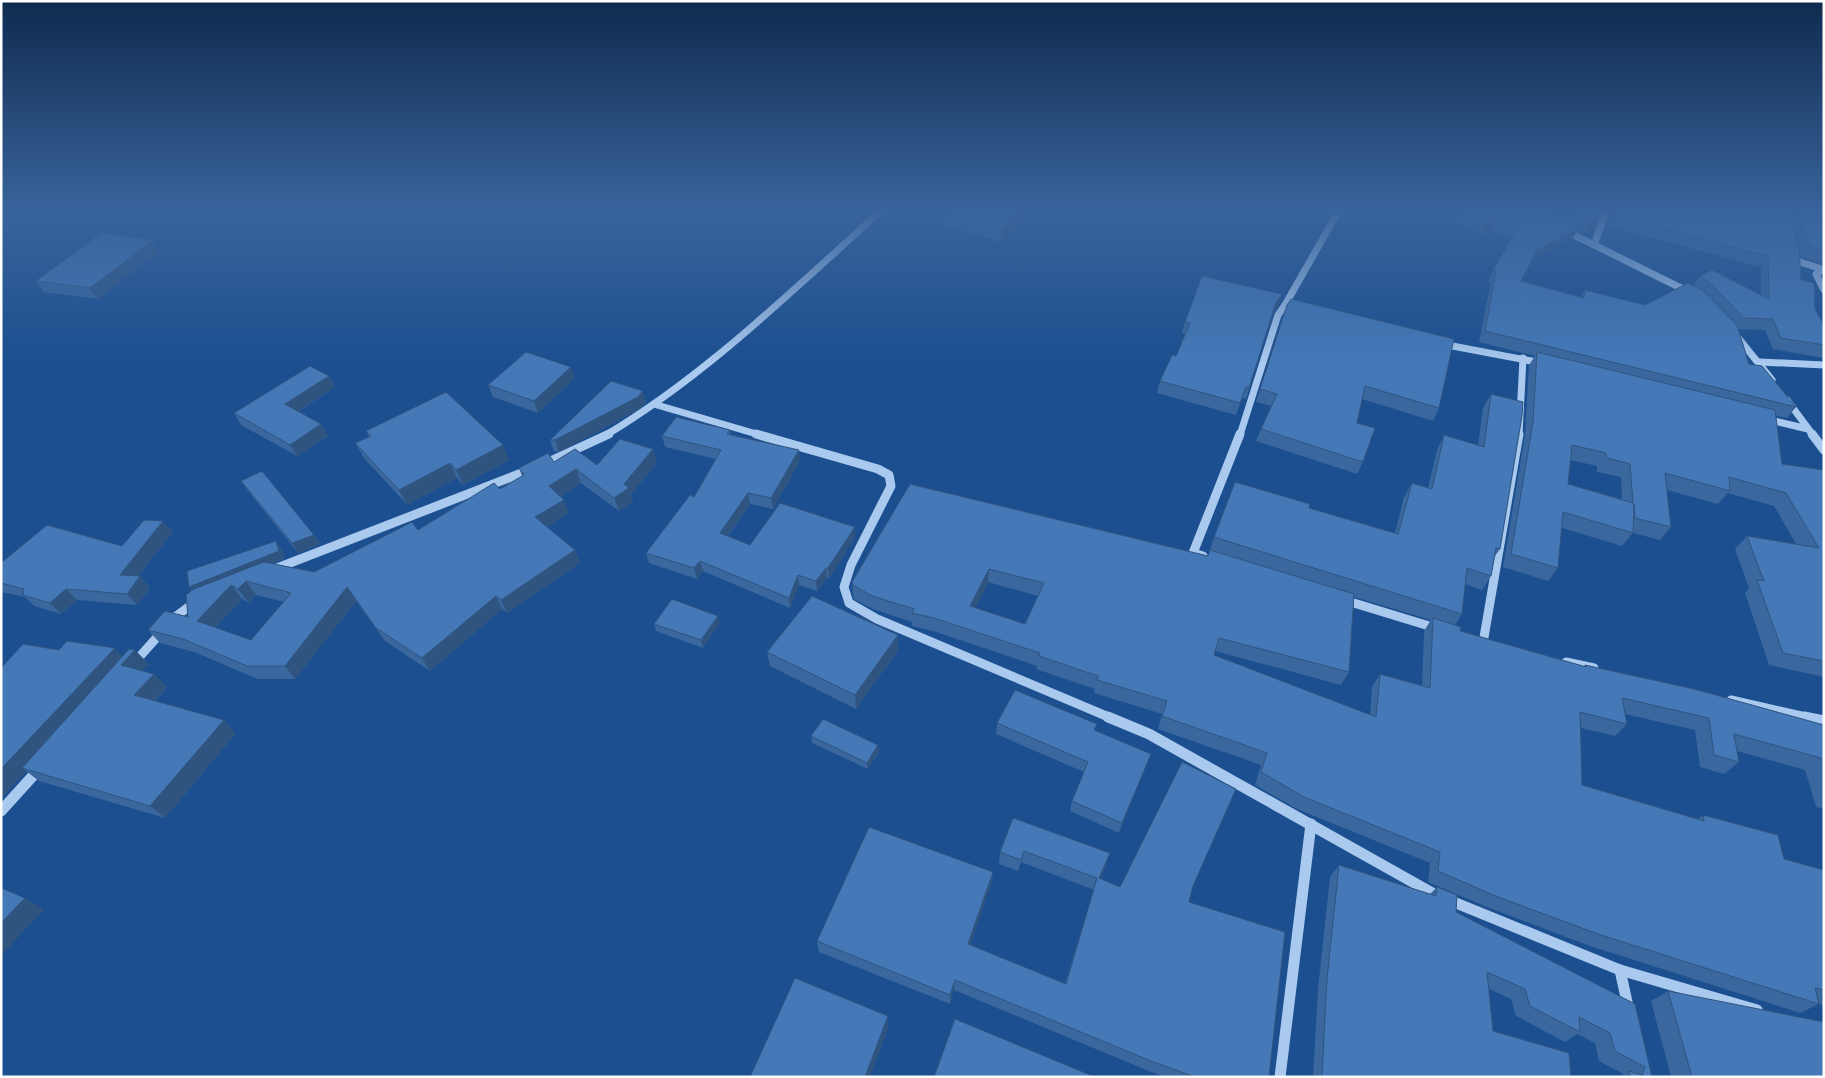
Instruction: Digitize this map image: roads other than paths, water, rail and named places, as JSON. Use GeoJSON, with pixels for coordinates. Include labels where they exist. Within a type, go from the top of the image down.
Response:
{"type":"FeatureCollection","features":[{"type":"Feature","properties":{"kind":"street"},"geometry":{"type":"LineString","coordinates":[[265,572],[578,451],[657,405],[720,355],[824,262]]}},
{"type":"Feature","properties":{"kind":"street"},"geometry":{"type":"LineString","coordinates":[[1212,558],[1193,553],[1249,412],[1278,315],[1309,262]]}},
{"type":"Feature","properties":{"kind":"street"},"geometry":{"type":"LineString","coordinates":[[1629,262],[1698,296]]}},
{"type":"Feature","properties":{"kind":"street"},"geometry":{"type":"LineString","coordinates":[[1801,262],[1823,269]]}},
{"type":"Feature","properties":{"kind":"street"},"geometry":{"type":"LineString","coordinates":[[1823,269],[1816,274],[1824,290]]}},
{"type":"Feature","properties":{"kind":"street"},"geometry":{"type":"LineString","coordinates":[[1285,305],[1309,311]]}},
{"type":"Feature","properties":{"kind":"street"},"geometry":{"type":"LineString","coordinates":[[1728,326],[1760,362],[1776,384]]}},
{"type":"Feature","properties":{"kind":"street"},"geometry":{"type":"LineString","coordinates":[[1434,342],[1552,365]]}},
{"type":"Feature","properties":{"kind":"street"},"geometry":{"type":"LineString","coordinates":[[1483,643],[1519,441],[1523,358]]}},
{"type":"Feature","properties":{"kind":"street"},"geometry":{"type":"LineString","coordinates":[[1760,362],[1824,366]]}},
{"type":"Feature","properties":{"kind":"street"},"geometry":{"type":"LineString","coordinates":[[1781,392],[1824,450]]}},
{"type":"Feature","properties":{"kind":"street"},"geometry":{"type":"LineString","coordinates":[[657,405],[878,469],[889,475],[891,486],[851,565],[844,587],[849,603],[878,619],[1148,734],[1434,894],[1620,970],[1768,1013]]}},
{"type":"Feature","properties":{"kind":"street"},"geometry":{"type":"LineString","coordinates":[[1760,417],[1808,429]]}},
{"type":"Feature","properties":{"kind":"street"},"geometry":{"type":"LineString","coordinates":[[1333,596],[1445,631]]}},
{"type":"Feature","properties":{"kind":"street"},"geometry":{"type":"LineString","coordinates":[[129,668],[175,617],[202,598]]}},
{"type":"Feature","properties":{"kind":"street"},"geometry":{"type":"LineString","coordinates":[[1551,658],[1600,670]]}},
{"type":"Feature","properties":{"kind":"street"},"geometry":{"type":"LineString","coordinates":[[1717,696],[1824,721]]}},
{"type":"Feature","properties":{"kind":"street"},"geometry":{"type":"LineString","coordinates":[[1,811],[50,757]]}},
{"type":"Feature","properties":{"kind":"street"},"geometry":{"type":"LineString","coordinates":[[1280,1077],[1311,824]]}},
{"type":"Feature","properties":{"kind":"street"},"geometry":{"type":"LineString","coordinates":[[1620,970],[1632,1028]]}}]}
